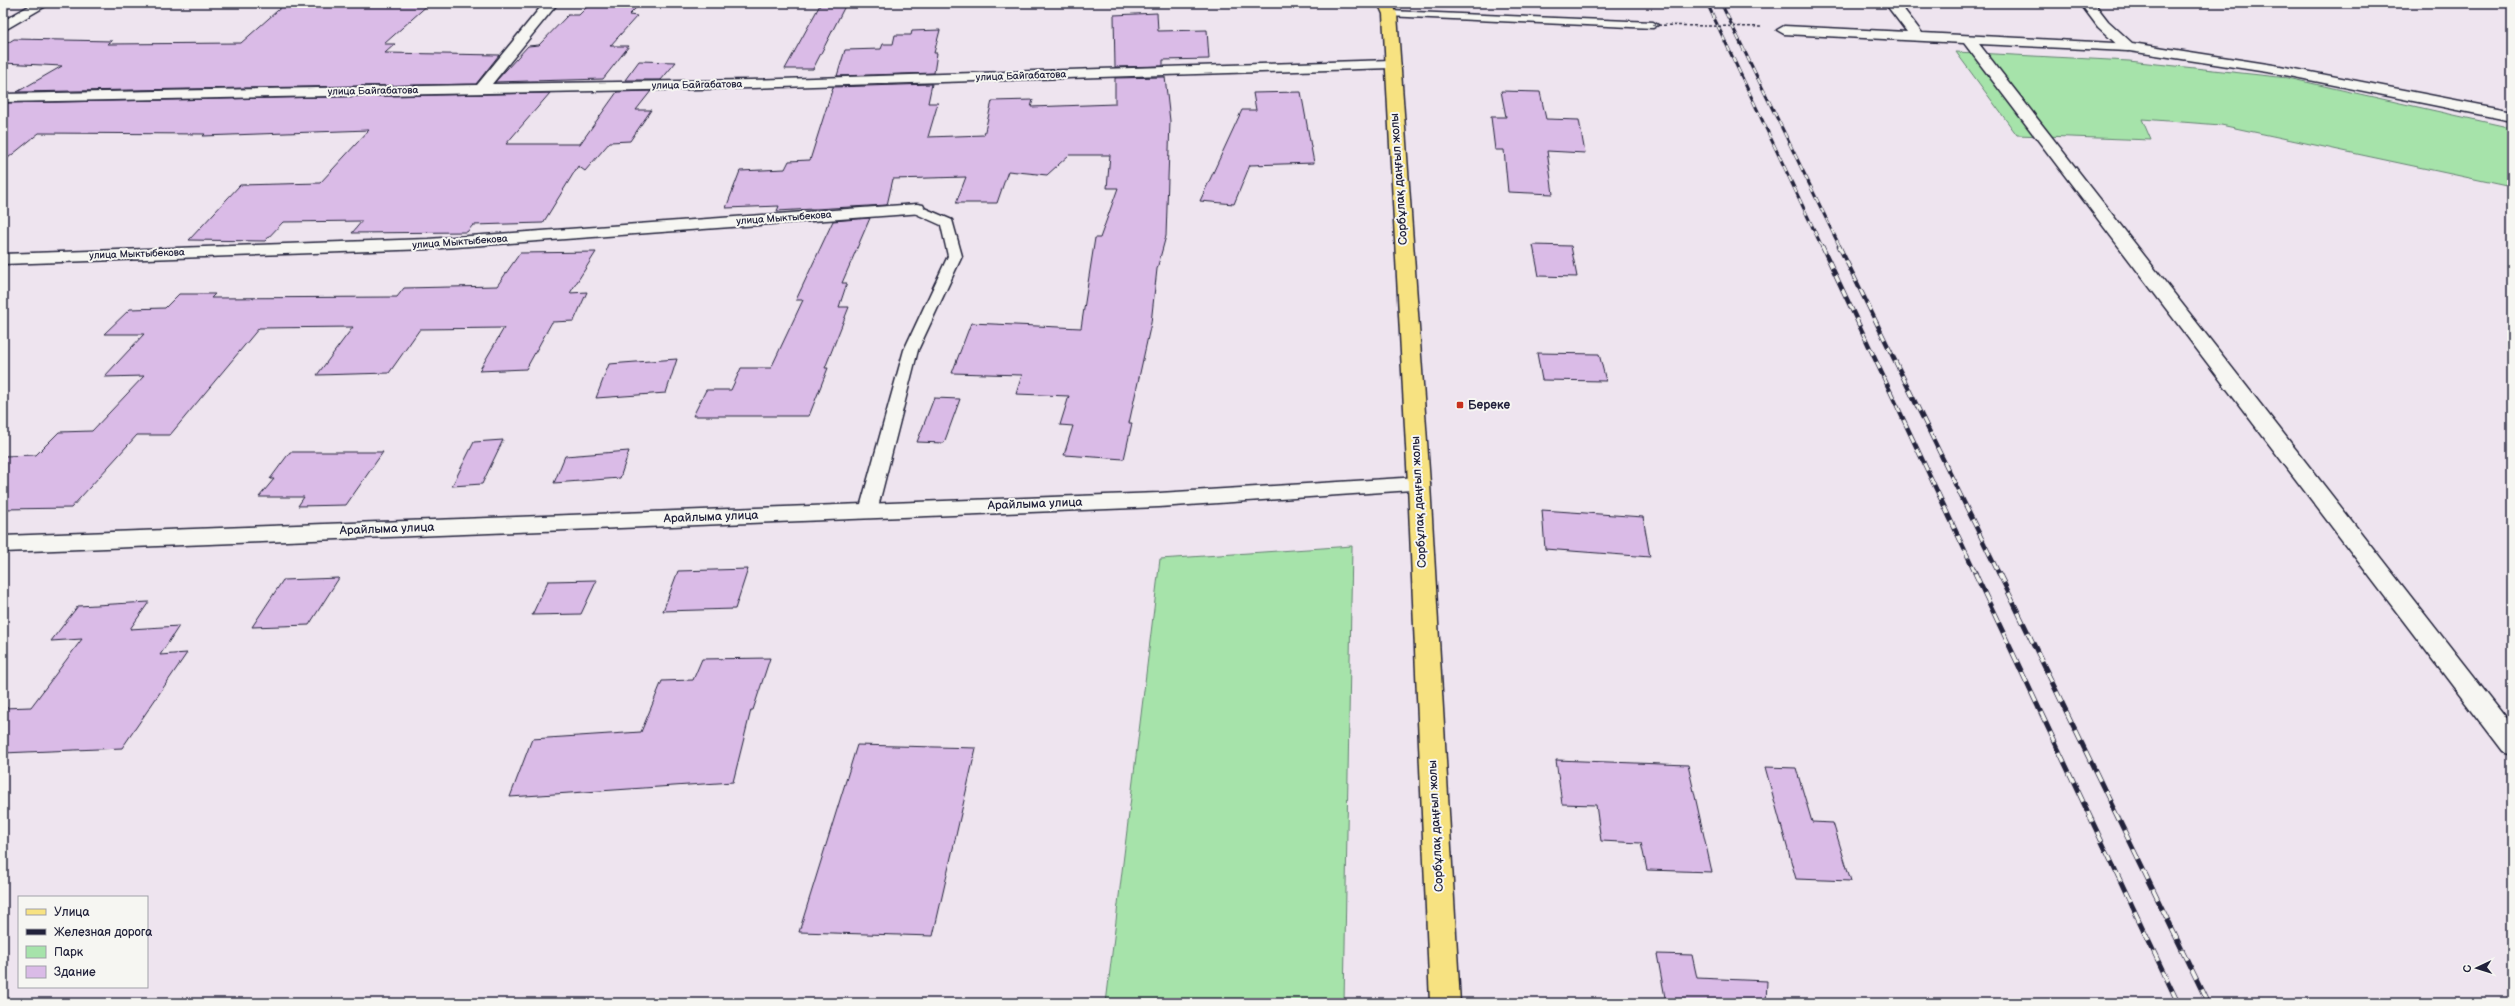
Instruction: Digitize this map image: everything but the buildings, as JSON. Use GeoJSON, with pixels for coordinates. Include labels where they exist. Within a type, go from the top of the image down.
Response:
{"type":"FeatureCollection","features":[{"type":"Feature","properties":{"kind":"main road","name":"Сорбұлақ даңғыл жолы"},"geometry":{"type":"LineString","coordinates":[[1387,9],[1419,484],[1445,1003]]}},
{"type":"Feature","properties":{"kind":"street"},"geometry":{"type":"LineString","coordinates":[[3,27],[44,3]]}},
{"type":"Feature","properties":{"kind":"street"},"geometry":{"type":"LineString","coordinates":[[481,89],[551,3]]}},
{"type":"Feature","properties":{"kind":"street"},"geometry":{"type":"LineString","coordinates":[[1892,3],[1917,35]]}},
{"type":"Feature","properties":{"kind":"street"},"geometry":{"type":"LineString","coordinates":[[2087,3],[2103,24],[2128,47]]}},
{"type":"Feature","properties":{"kind":"street"},"geometry":{"type":"LineString","coordinates":[[1784,30],[1917,35],[2128,47],[2280,70],[2512,116]]}},
{"type":"Feature","properties":{"kind":"street"},"geometry":{"type":"LineString","coordinates":[[1967,38],[2512,745]]}},
{"type":"Feature","properties":{"kind":"street","name":"улица Байгабатова"},"geometry":{"type":"LineString","coordinates":[[3,98],[750,84],[1391,64]]}},
{"type":"Feature","properties":{"kind":"street","name":"улица Мыктыбекова"},"geometry":{"type":"LineString","coordinates":[[3,259],[428,244],[917,209]]}},
{"type":"Feature","properties":{"kind":"street","name":"Арайлыма улица"},"geometry":{"type":"LineString","coordinates":[[3,544],[1159,500],[1419,484]]}},
{"type":"Feature","properties":{"kind":"lane"},"geometry":{"type":"LineString","coordinates":[[1387,9],[1653,25]]}},
{"type":"Feature","properties":{"kind":"lane"},"geometry":{"type":"LineString","coordinates":[[868,511],[911,350],[956,256],[947,224],[917,209]]}},
{"type":"Feature","properties":{"kind":"path"},"geometry":{"type":"LineString","coordinates":[[1653,25],[1763,27]]}},
{"type":"Feature","properties":{"kind":"green space"},"geometry":{"type":"Polygon","coordinates":[[[1956,52],[2129,61],[2288,78],[2512,128],[2512,187],[2221,125],[2142,119],[2151,140],[2017,135],[1956,52]]]}},
{"type":"Feature","properties":{"kind":"green space"},"geometry":{"type":"Polygon","coordinates":[[[1352,546],[1344,1003],[1106,1003],[1160,559],[1352,546]]]}},
{"type":"Feature","properties":{"kind":"railway"},"geometry":{"type":"LineString","coordinates":[[1707,3],[1822,247]]}},
{"type":"Feature","properties":{"kind":"railway"},"geometry":{"type":"LineString","coordinates":[[1721,3],[1840,247]]}},
{"type":"Feature","properties":{"kind":"railway"},"geometry":{"type":"LineString","coordinates":[[1822,246],[1976,574]]}},
{"type":"Feature","properties":{"kind":"railway"},"geometry":{"type":"LineString","coordinates":[[1839,246],[1999,574]]}},
{"type":"Feature","properties":{"kind":"railway"},"geometry":{"type":"LineString","coordinates":[[1975,573],[2178,1003]]}},
{"type":"Feature","properties":{"kind":"railway"},"geometry":{"type":"LineString","coordinates":[[1999,573],[2208,1003]]}},
{"type":"Feature","properties":{"kind":"place","name":"Береке"},"geometry":{"type":"Point","coordinates":[1460,405]}}]}
